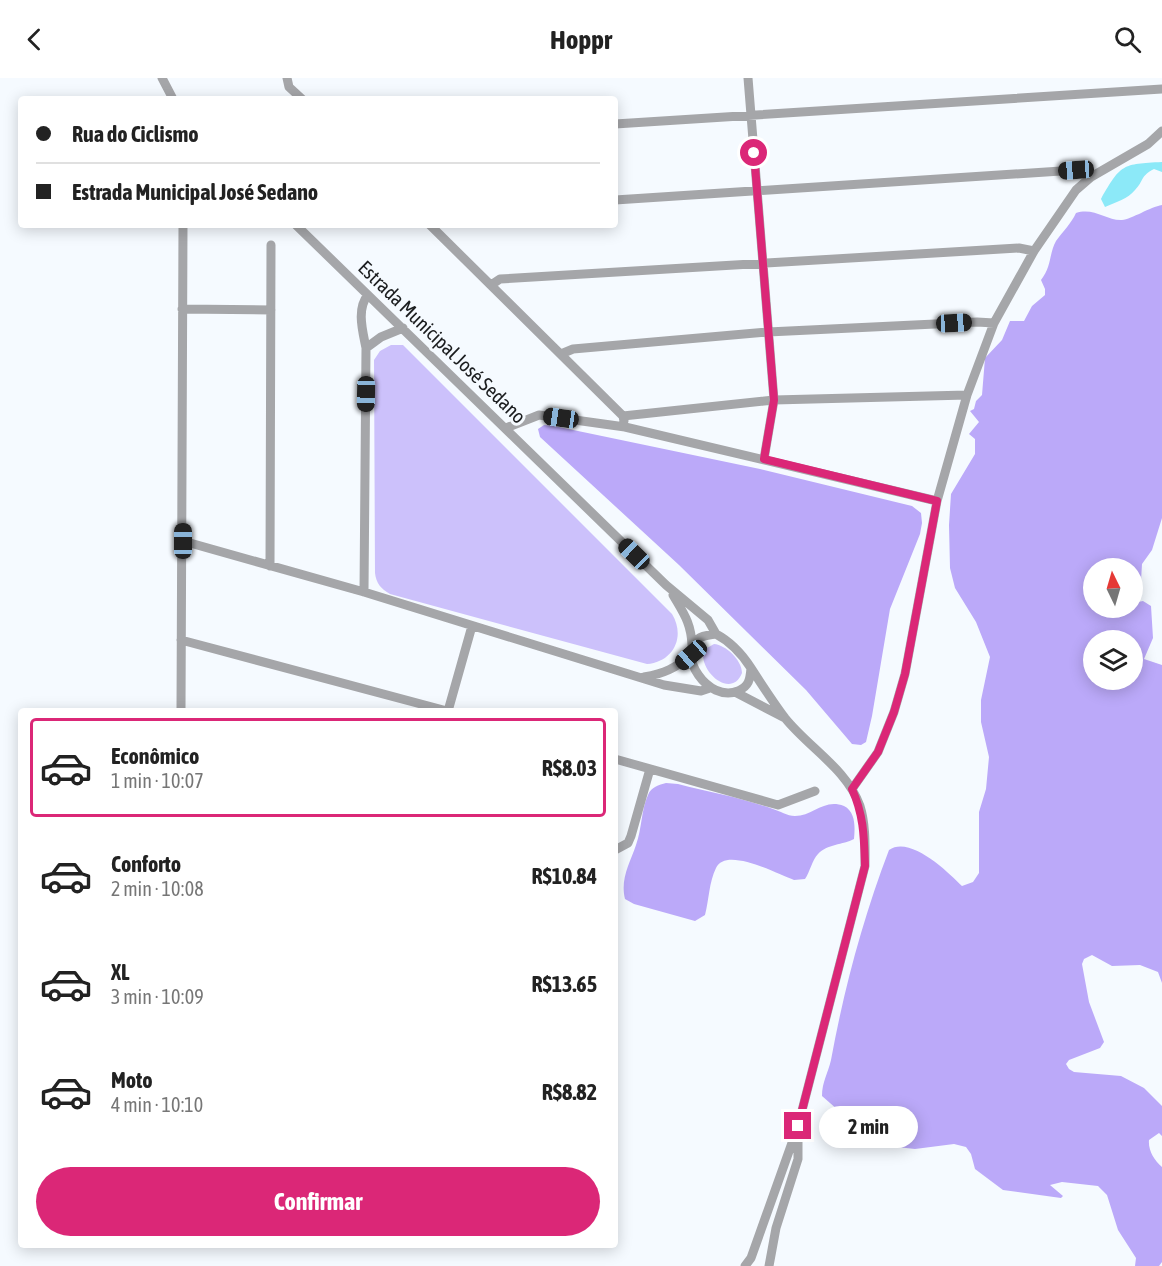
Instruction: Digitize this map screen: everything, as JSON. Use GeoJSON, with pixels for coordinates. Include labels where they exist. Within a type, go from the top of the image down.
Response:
{"type":"FeatureCollection","features":[{"type":"Feature","properties":{"kind":"street"},"geometry":{"type":"LineString","coordinates":[[162,78],[171,96]]}},
{"type":"Feature","properties":{"kind":"street"},"geometry":{"type":"LineString","coordinates":[[287,78],[289,87],[299,96]]}},
{"type":"Feature","properties":{"kind":"street"},"geometry":{"type":"LineString","coordinates":[[748,78],[774,400],[764,459]]}},
{"type":"Feature","properties":{"kind":"street"},"geometry":{"type":"LineString","coordinates":[[618,124],[1162,89]]}},
{"type":"Feature","properties":{"kind":"street"},"geometry":{"type":"LineString","coordinates":[[852,789],[878,752],[897,702],[905,674],[937,501],[968,395],[994,323],[1034,251],[1076,190],[1091,177],[1148,144],[1162,130]]}},
{"type":"Feature","properties":{"kind":"street"},"geometry":{"type":"LineString","coordinates":[[618,200],[1076,170],[1091,177]]}},
{"type":"Feature","properties":{"kind":"street"},"geometry":{"type":"LineString","coordinates":[[181,708],[183,228]]}},
{"type":"Feature","properties":{"kind":"street","name":"Estrada Municipal José Sedano"},"geometry":{"type":"LineString","coordinates":[[299,228],[666,585],[708,620],[717,634]]}},
{"type":"Feature","properties":{"kind":"street"},"geometry":{"type":"LineString","coordinates":[[433,228],[623,416],[625,427]]}},
{"type":"Feature","properties":{"kind":"street"},"geometry":{"type":"LineString","coordinates":[[270,566],[271,245]]}},
{"type":"Feature","properties":{"kind":"street"},"geometry":{"type":"LineString","coordinates":[[491,285],[500,279],[1018,248],[1034,251]]}},
{"type":"Feature","properties":{"kind":"street"},"geometry":{"type":"LineString","coordinates":[[364,592],[366,348],[362,311],[364,299],[368,295]]}},
{"type":"Feature","properties":{"kind":"street"},"geometry":{"type":"LineString","coordinates":[[182,309],[271,310]]}},
{"type":"Feature","properties":{"kind":"street"},"geometry":{"type":"LineString","coordinates":[[561,354],[573,350],[768,332],[994,323]]}},
{"type":"Feature","properties":{"kind":"street"},"geometry":{"type":"LineString","coordinates":[[366,348],[381,337],[403,328]]}},
{"type":"Feature","properties":{"kind":"street"},"geometry":{"type":"LineString","coordinates":[[623,416],[774,400],[968,395]]}},
{"type":"Feature","properties":{"kind":"street"},"geometry":{"type":"LineString","coordinates":[[506,428],[539,415],[625,427],[937,501]]}},
{"type":"Feature","properties":{"kind":"street"},"geometry":{"type":"LineString","coordinates":[[183,541],[364,592],[663,685],[701,691],[710,688]]}},
{"type":"Feature","properties":{"kind":"street","name":"Estrada Municipal José Sedano"},"geometry":{"type":"LineString","coordinates":[[666,585],[687,618],[691,629],[691,651]]}},
{"type":"Feature","properties":{"kind":"street"},"geometry":{"type":"LineString","coordinates":[[449,708],[472,626]]}},
{"type":"Feature","properties":{"kind":"street"},"geometry":{"type":"LineString","coordinates":[[642,678],[666,673],[678,666],[691,651],[696,640],[717,634],[726,640],[751,668],[786,719],[852,789],[860,807],[864,832],[865,866],[798,1126],[751,1258],[745,1266]]}},
{"type":"Feature","properties":{"kind":"street"},"geometry":{"type":"LineString","coordinates":[[181,640],[437,708]]}},
{"type":"Feature","properties":{"kind":"street"},"geometry":{"type":"LineString","coordinates":[[691,651],[702,680],[710,688],[726,693],[746,687],[750,679],[751,668]]}},
{"type":"Feature","properties":{"kind":"street"},"geometry":{"type":"LineString","coordinates":[[735,692],[786,719]]}},
{"type":"Feature","properties":{"kind":"street"},"geometry":{"type":"LineString","coordinates":[[618,760],[778,805],[815,791]]}},
{"type":"Feature","properties":{"kind":"street"},"geometry":{"type":"LineString","coordinates":[[618,848],[628,843],[631,836],[650,769]]}},
{"type":"Feature","properties":{"kind":"street"},"geometry":{"type":"LineString","coordinates":[[769,1266],[776,1228],[798,1159],[798,1126]]}},
{"type":"Feature","properties":{"kind":"shaded area"},"geometry":{"type":"Polygon","coordinates":[[[1162,205],[1162,518],[1152,550],[1143,563],[1143,558],[1083,558],[1083,618],[1143,618],[1143,601],[1151,606],[1153,638],[1144,659],[1162,665],[1162,983],[1158,972],[1140,965],[1112,966],[1092,955],[1084,959],[1082,964],[1089,1002],[1104,1042],[1100,1048],[1069,1060],[1066,1064],[1074,1072],[1121,1076],[1144,1088],[1162,1106],[1162,1136],[1159,1133],[1149,1140],[1152,1155],[1162,1167],[1162,1262],[1159,1266],[1135,1266],[1136,1258],[1118,1230],[1107,1195],[1098,1186],[1062,1182],[1050,1185],[1063,1196],[1061,1198],[1003,1190],[975,1169],[971,1154],[966,1147],[954,1144],[915,1149],[897,1147],[862,1131],[822,1096],[855,954],[889,850],[907,847],[918,851],[948,872],[962,886],[973,882],[979,873],[979,812],[986,789],[989,757],[981,722],[981,700],[990,657],[976,622],[955,588],[950,568],[949,525],[951,494],[975,454],[975,439],[969,434],[979,422],[970,411],[974,409],[976,401],[982,395],[985,358],[1002,340],[1010,321],[1024,321],[1032,306],[1045,295],[1041,280],[1047,270],[1056,241],[1076,213],[1095,213],[1116,220],[1131,218],[1162,205]]]}},
{"type":"Feature","properties":{"kind":"shaded area"},"geometry":{"type":"Polygon","coordinates":[[[391,345],[403,345],[672,614],[678,631],[677,639],[674,647],[664,659],[647,664],[390,594],[382,588],[376,580],[375,573],[374,360],[380,351],[391,345]]]}},
{"type":"Feature","properties":{"kind":"shaded area"},"geometry":{"type":"Polygon","coordinates":[[[544,425],[760,469],[912,506],[921,513],[920,534],[890,609],[866,742],[861,745],[852,744],[806,690],[679,565],[540,437],[538,429],[544,425]]]}},
{"type":"Feature","properties":{"kind":"shaded area"},"geometry":{"type":"Polygon","coordinates":[[[714,644],[728,650],[739,663],[742,673],[732,684],[719,681],[704,663],[703,655],[707,648],[714,644]]]}},
{"type":"Feature","properties":{"kind":"shaded area"},"geometry":{"type":"Polygon","coordinates":[[[666,783],[738,798],[792,816],[830,804],[844,806],[853,816],[854,839],[830,846],[818,854],[805,879],[794,880],[741,861],[722,862],[716,868],[712,879],[705,915],[695,921],[634,904],[625,899],[626,871],[638,839],[649,792],[666,783]]]}},
{"type":"Feature","properties":{"kind":"water"},"geometry":{"type":"Polygon","coordinates":[[[1162,162],[1162,172],[1154,169],[1144,176],[1129,196],[1105,207],[1101,199],[1113,179],[1124,168],[1130,165],[1162,162]]]}},
{"type":"Feature","properties":{"kind":"route"},"geometry":{"type":"LineString","coordinates":[[754,153],[774,400],[764,459],[937,501],[905,674],[894,712],[878,752],[852,789],[860,807],[864,832],[865,866],[798,1126]]}}]}
